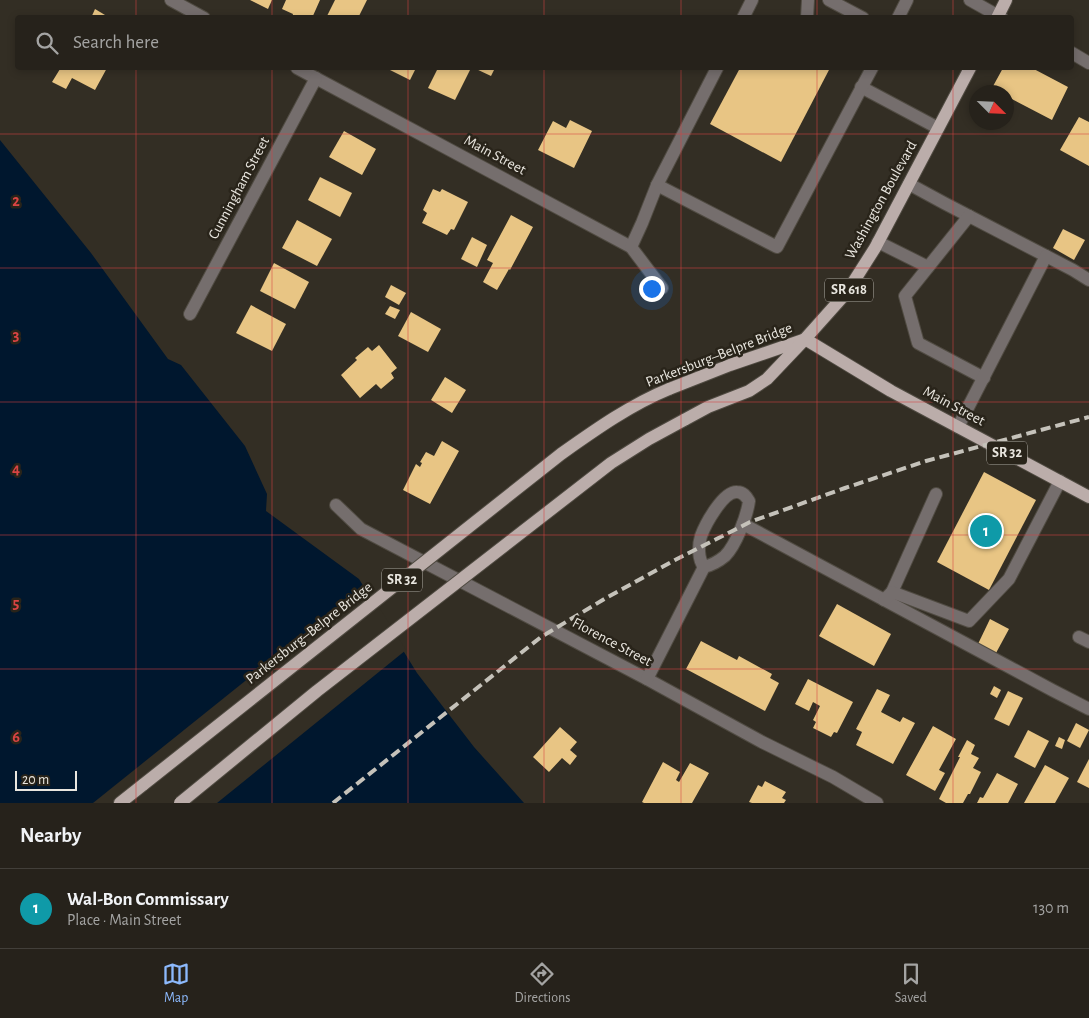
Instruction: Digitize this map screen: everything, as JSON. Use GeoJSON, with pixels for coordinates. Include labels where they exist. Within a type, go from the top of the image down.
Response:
{"type":"FeatureCollection","features":[{"type":"Feature","properties":{"kind":"main road"},"geometry":{"type":"LineString","coordinates":[[1000,15],[1006,0]]}},
{"type":"Feature","properties":{"kind":"main road","name":"Washington Boulevard"},"geometry":{"type":"LineString","coordinates":[[805,339],[848,292],[878,242],[969,70]]}},
{"type":"Feature","properties":{"kind":"main road","name":"Parkersburg–Belpre Bridge"},"geometry":{"type":"LineString","coordinates":[[120,803],[561,454],[609,421],[669,389],[805,339]]}},
{"type":"Feature","properties":{"kind":"main road","name":"Parkersburg–Belpre Bridge"},"geometry":{"type":"LineString","coordinates":[[180,803],[325,685],[604,468],[649,439],[708,407],[749,390],[771,375],[805,339]]}},
{"type":"Feature","properties":{"kind":"main road","name":"Main Street"},"geometry":{"type":"LineString","coordinates":[[805,339],[891,391],[1089,497]]}},
{"type":"Feature","properties":{"kind":"street"},"geometry":{"type":"LineString","coordinates":[[171,0],[198,15]]}},
{"type":"Feature","properties":{"kind":"street"},"geometry":{"type":"LineString","coordinates":[[744,15],[752,0]]}},
{"type":"Feature","properties":{"kind":"street"},"geometry":{"type":"LineString","coordinates":[[807,15],[808,0]]}},
{"type":"Feature","properties":{"kind":"street"},"geometry":{"type":"LineString","coordinates":[[829,0],[857,15]]}},
{"type":"Feature","properties":{"kind":"street"},"geometry":{"type":"LineString","coordinates":[[900,15],[907,0]]}},
{"type":"Feature","properties":{"kind":"street"},"geometry":{"type":"LineString","coordinates":[[970,0],[996,15]]}},
{"type":"Feature","properties":{"kind":"street"},"geometry":{"type":"LineString","coordinates":[[1074,55],[1089,63]]}},
{"type":"Feature","properties":{"kind":"street","name":"Main Street"},"geometry":{"type":"LineString","coordinates":[[301,70],[631,247],[662,288]]}},
{"type":"Feature","properties":{"kind":"street"},"geometry":{"type":"LineString","coordinates":[[631,247],[657,184],[717,70]]}},
{"type":"Feature","properties":{"kind":"street"},"geometry":{"type":"LineString","coordinates":[[657,184],[777,247],[871,70]]}},
{"type":"Feature","properties":{"kind":"street","name":"Cunningham Street"},"geometry":{"type":"LineString","coordinates":[[190,314],[316,78]]}},
{"type":"Feature","properties":{"kind":"street"},"geometry":{"type":"LineString","coordinates":[[861,87],[938,128]]}},
{"type":"Feature","properties":{"kind":"street"},"geometry":{"type":"LineString","coordinates":[[909,184],[1089,280]]}},
{"type":"Feature","properties":{"kind":"street"},"geometry":{"type":"LineString","coordinates":[[969,216],[905,296],[918,343],[984,378]]}},
{"type":"Feature","properties":{"kind":"street"},"geometry":{"type":"LineString","coordinates":[[878,242],[928,267]]}},
{"type":"Feature","properties":{"kind":"street"},"geometry":{"type":"LineString","coordinates":[[958,427],[1046,256]]}},
{"type":"Feature","properties":{"kind":"street"},"geometry":{"type":"LineString","coordinates":[[888,596],[969,621],[1009,578],[1060,481]]}},
{"type":"Feature","properties":{"kind":"street"},"geometry":{"type":"LineString","coordinates":[[647,679],[704,567],[717,562],[726,555],[743,524],[749,501],[739,491],[733,492],[714,511],[701,537],[699,546],[701,562],[704,567]]}},
{"type":"Feature","properties":{"kind":"street"},"geometry":{"type":"LineString","coordinates":[[888,596],[936,494]]}},
{"type":"Feature","properties":{"kind":"street","name":"Florence Street"},"geometry":{"type":"LineString","coordinates":[[336,505],[361,529],[647,679],[762,742],[833,777],[877,803]]}},
{"type":"Feature","properties":{"kind":"street"},"geometry":{"type":"LineString","coordinates":[[743,524],[888,596],[1052,690],[1089,709]]}},
{"type":"Feature","properties":{"kind":"water"},"geometry":{"type":"Polygon","coordinates":[[[0,140],[91,253],[168,359],[181,365],[245,446],[267,494],[266,511],[359,579],[417,673],[474,747],[524,803],[0,803],[0,140]]]}},
{"type":"Feature","properties":{"kind":"pier"},"geometry":{"type":"Polygon","coordinates":[[[365,585],[406,650],[217,803],[93,803],[365,585]]]}},
{"type":"Feature","properties":{"kind":"building"},"geometry":{"type":"Polygon","coordinates":[[[250,0],[272,0],[268,9],[250,0]]]}},
{"type":"Feature","properties":{"kind":"building"},"geometry":{"type":"Polygon","coordinates":[[[286,0],[320,0],[313,15],[293,15],[282,9],[286,0]]]}},
{"type":"Feature","properties":{"kind":"building"},"geometry":{"type":"Polygon","coordinates":[[[335,0],[367,0],[360,15],[328,15],[335,0]]]}},
{"type":"Feature","properties":{"kind":"building"},"geometry":{"type":"Polygon","coordinates":[[[95,9],[105,15],[92,15],[95,9]]]}},
{"type":"Feature","properties":{"kind":"building"},"geometry":{"type":"Polygon","coordinates":[[[59,70],[106,70],[95,90],[72,78],[66,89],[52,82],[59,70]]]}},
{"type":"Feature","properties":{"kind":"building"},"geometry":{"type":"Polygon","coordinates":[[[390,70],[415,70],[410,80],[390,70]]]}},
{"type":"Feature","properties":{"kind":"building"},"geometry":{"type":"Polygon","coordinates":[[[437,70],[470,70],[455,100],[428,88],[437,70]]]}},
{"type":"Feature","properties":{"kind":"building"},"geometry":{"type":"Polygon","coordinates":[[[478,70],[494,70],[491,76],[478,70]]]}},
{"type":"Feature","properties":{"kind":"building"},"geometry":{"type":"Polygon","coordinates":[[[739,70],[829,70],[781,162],[710,124],[739,70]]]}},
{"type":"Feature","properties":{"kind":"building"},"geometry":{"type":"Polygon","coordinates":[[[1002,70],[1036,70],[1068,87],[1052,120],[1014,100],[1014,85],[994,85],[1002,70]]]}},
{"type":"Feature","properties":{"kind":"building"},"geometry":{"type":"Polygon","coordinates":[[[1079,117],[1089,122],[1089,166],[1060,150],[1079,117]]]}},
{"type":"Feature","properties":{"kind":"building"},"geometry":{"type":"Polygon","coordinates":[[[570,120],[592,131],[574,168],[538,150],[553,121],[566,128],[570,120]]]}},
{"type":"Feature","properties":{"kind":"building"},"geometry":{"type":"Polygon","coordinates":[[[344,131],[376,149],[362,175],[329,157],[344,131]]]}},
{"type":"Feature","properties":{"kind":"building"},"geometry":{"type":"Polygon","coordinates":[[[320,177],[352,193],[340,217],[308,200],[320,177]]]}},
{"type":"Feature","properties":{"kind":"building"},"geometry":{"type":"Polygon","coordinates":[[[433,189],[440,192],[442,189],[468,202],[454,230],[451,229],[447,235],[422,223],[427,213],[423,210],[433,189]]]}},
{"type":"Feature","properties":{"kind":"building"},"geometry":{"type":"Polygon","coordinates":[[[511,215],[533,227],[497,290],[483,282],[493,263],[487,260],[511,215]]]}},
{"type":"Feature","properties":{"kind":"building"},"geometry":{"type":"Polygon","coordinates":[[[297,220],[332,239],[317,266],[282,248],[297,220]]]}},
{"type":"Feature","properties":{"kind":"building"},"geometry":{"type":"Polygon","coordinates":[[[1063,229],[1085,240],[1074,260],[1053,248],[1063,229]]]}},
{"type":"Feature","properties":{"kind":"building"},"geometry":{"type":"Polygon","coordinates":[[[472,237],[487,245],[477,267],[461,259],[472,237]]]}},
{"type":"Feature","properties":{"kind":"building"},"geometry":{"type":"Polygon","coordinates":[[[274,263],[309,282],[295,309],[260,291],[274,263]]]}},
{"type":"Feature","properties":{"kind":"building"},"geometry":{"type":"Polygon","coordinates":[[[391,285],[406,293],[399,305],[385,297],[391,285]]]}},
{"type":"Feature","properties":{"kind":"building"},"geometry":{"type":"Polygon","coordinates":[[[251,305],[286,324],[272,351],[236,333],[251,305]]]}},
{"type":"Feature","properties":{"kind":"building"},"geometry":{"type":"Polygon","coordinates":[[[390,306],[400,310],[395,319],[385,314],[390,306]]]}},
{"type":"Feature","properties":{"kind":"building"},"geometry":{"type":"Polygon","coordinates":[[[411,312],[441,329],[428,352],[398,336],[411,312]]]}},
{"type":"Feature","properties":{"kind":"building"},"geometry":{"type":"Polygon","coordinates":[[[379,345],[397,368],[391,373],[394,378],[381,389],[376,384],[360,398],[341,375],[357,360],[355,358],[368,347],[372,351],[379,345]]]}},
{"type":"Feature","properties":{"kind":"building"},"geometry":{"type":"Polygon","coordinates":[[[445,377],[466,390],[452,413],[431,400],[445,377]]]}},
{"type":"Feature","properties":{"kind":"building"},"geometry":{"type":"Polygon","coordinates":[[[442,441],[459,451],[430,504],[403,490],[416,464],[420,467],[422,463],[420,462],[426,452],[434,456],[442,441]]]}},
{"type":"Feature","properties":{"kind":"building"},"geometry":{"type":"Polygon","coordinates":[[[984,472],[1036,500],[989,590],[937,562],[984,472]]]}},
{"type":"Feature","properties":{"kind":"building"},"geometry":{"type":"Polygon","coordinates":[[[837,604],[891,634],[874,666],[819,636],[837,604]]]}},
{"type":"Feature","properties":{"kind":"building"},"geometry":{"type":"Polygon","coordinates":[[[990,619],[1009,629],[996,653],[978,644],[990,619]]]}},
{"type":"Feature","properties":{"kind":"building"},"geometry":{"type":"Polygon","coordinates":[[[701,641],[737,660],[739,656],[772,674],[770,678],[779,683],[765,711],[686,669],[701,641]]]}},
{"type":"Feature","properties":{"kind":"building"},"geometry":{"type":"Polygon","coordinates":[[[808,679],[853,702],[837,733],[834,732],[831,737],[813,728],[816,722],[813,720],[820,706],[813,702],[809,711],[795,704],[808,679]]]}},
{"type":"Feature","properties":{"kind":"building"},"geometry":{"type":"Polygon","coordinates":[[[994,686],[1001,690],[997,698],[990,694],[994,686]]]}},
{"type":"Feature","properties":{"kind":"building"},"geometry":{"type":"Polygon","coordinates":[[[877,689],[890,695],[881,712],[900,722],[903,717],[915,723],[893,764],[856,745],[862,732],[856,729],[877,689]]]}},
{"type":"Feature","properties":{"kind":"building"},"geometry":{"type":"Polygon","coordinates":[[[1008,691],[1023,698],[1009,726],[994,719],[1008,691]]]}},
{"type":"Feature","properties":{"kind":"building"},"geometry":{"type":"Polygon","coordinates":[[[1076,723],[1089,730],[1080,748],[1067,741],[1076,723]]]}},
{"type":"Feature","properties":{"kind":"building"},"geometry":{"type":"Polygon","coordinates":[[[933,726],[956,739],[939,770],[945,773],[935,791],[906,775],[933,726]]]}},
{"type":"Feature","properties":{"kind":"building"},"geometry":{"type":"Polygon","coordinates":[[[560,727],[577,742],[570,750],[577,756],[570,765],[562,758],[549,772],[533,757],[560,727]]]}},
{"type":"Feature","properties":{"kind":"building"},"geometry":{"type":"Polygon","coordinates":[[[1028,730],[1049,741],[1035,768],[1014,757],[1028,730]]]}},
{"type":"Feature","properties":{"kind":"building"},"geometry":{"type":"Polygon","coordinates":[[[1059,737],[1065,740],[1062,749],[1055,746],[1059,737]]]}},
{"type":"Feature","properties":{"kind":"building"},"geometry":{"type":"Polygon","coordinates":[[[967,740],[975,745],[971,754],[979,758],[973,768],[981,772],[970,794],[968,794],[963,803],[946,803],[939,799],[967,740]]]}},
{"type":"Feature","properties":{"kind":"building"},"geometry":{"type":"Polygon","coordinates":[[[1089,759],[1089,788],[1077,782],[1089,759]]]}},
{"type":"Feature","properties":{"kind":"building"},"geometry":{"type":"Polygon","coordinates":[[[663,762],[680,772],[676,780],[679,782],[690,763],[709,773],[692,803],[642,802],[663,762]]]}},
{"type":"Feature","properties":{"kind":"building"},"geometry":{"type":"Polygon","coordinates":[[[1045,765],[1069,778],[1055,803],[1024,803],[1045,765]]]}},
{"type":"Feature","properties":{"kind":"building"},"geometry":{"type":"Polygon","coordinates":[[[997,773],[1018,784],[1008,803],[977,803],[980,797],[983,798],[997,773]]]}},
{"type":"Feature","properties":{"kind":"building"},"geometry":{"type":"Polygon","coordinates":[[[765,781],[786,792],[782,798],[786,800],[784,803],[749,802],[758,785],[762,787],[765,781]]]}},
{"type":"Feature","properties":{"kind":"railway"},"geometry":{"type":"LineString","coordinates":[[333,803],[541,637],[675,560],[750,522],[845,488],[926,461],[1089,417]]}},
{"type":"Feature","properties":{"kind":"place","name":"Wal-Bon Commissary"},"geometry":{"type":"Point","coordinates":[986,531]}}]}
